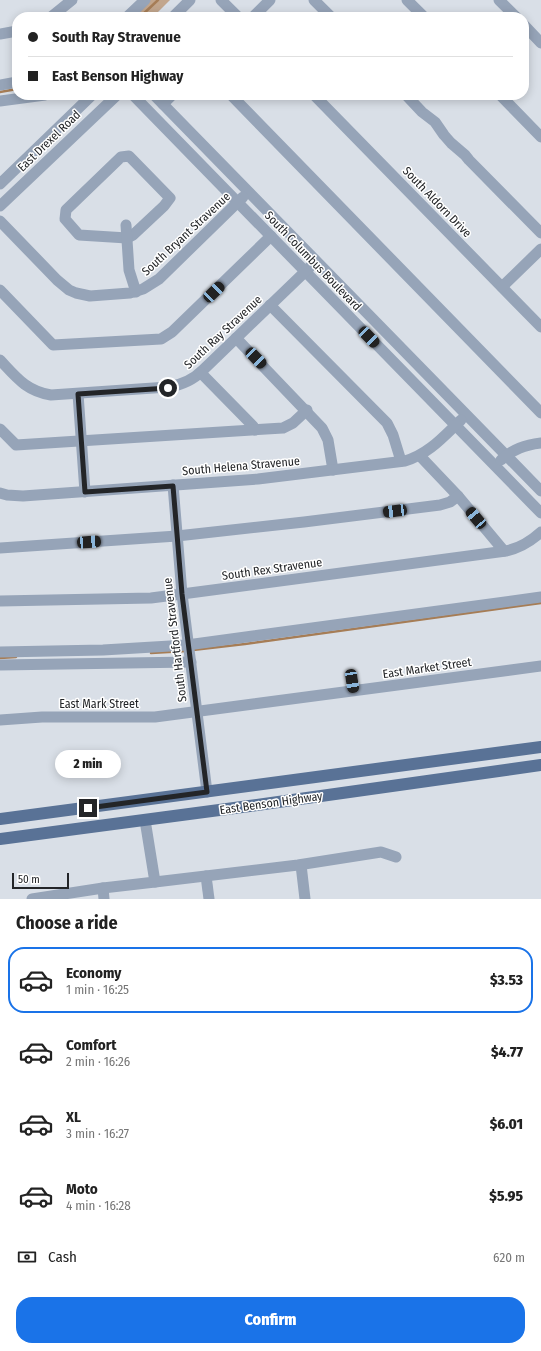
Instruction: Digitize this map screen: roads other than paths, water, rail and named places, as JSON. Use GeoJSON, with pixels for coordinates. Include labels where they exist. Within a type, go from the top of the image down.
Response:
{"type":"FeatureCollection","features":[{"type":"Feature","properties":{"kind":"main road","name":"East Benson Highway"},"geometry":{"type":"LineString","coordinates":[[0,819],[541,747]]}},
{"type":"Feature","properties":{"kind":"main road","name":"East Benson Highway"},"geometry":{"type":"LineString","coordinates":[[0,839],[541,765]]}},
{"type":"Feature","properties":{"kind":"street"},"geometry":{"type":"LineString","coordinates":[[57,12],[72,0]]}},
{"type":"Feature","properties":{"kind":"street"},"geometry":{"type":"LineString","coordinates":[[132,12],[145,0]]}},
{"type":"Feature","properties":{"kind":"street"},"geometry":{"type":"LineString","coordinates":[[178,12],[190,0]]}},
{"type":"Feature","properties":{"kind":"street"},"geometry":{"type":"LineString","coordinates":[[221,0],[233,12]]}},
{"type":"Feature","properties":{"kind":"street"},"geometry":{"type":"LineString","coordinates":[[258,12],[270,0]]}},
{"type":"Feature","properties":{"kind":"street"},"geometry":{"type":"LineString","coordinates":[[314,0],[326,12]]}},
{"type":"Feature","properties":{"kind":"street"},"geometry":{"type":"LineString","coordinates":[[407,0],[419,12]]}},
{"type":"Feature","properties":{"kind":"street"},"geometry":{"type":"LineString","coordinates":[[499,0],[511,12]]}},
{"type":"Feature","properties":{"kind":"street"},"geometry":{"type":"LineString","coordinates":[[529,30],[541,43]]}},
{"type":"Feature","properties":{"kind":"street"},"geometry":{"type":"LineString","coordinates":[[0,34],[12,32]]}},
{"type":"Feature","properties":{"kind":"street"},"geometry":{"type":"LineString","coordinates":[[0,85],[12,83]]}},
{"type":"Feature","properties":{"kind":"street"},"geometry":{"type":"LineString","coordinates":[[0,101],[12,99]]}},
{"type":"Feature","properties":{"kind":"street","name":"East Drexel Road"},"geometry":{"type":"LineString","coordinates":[[0,184],[87,100]]}},
{"type":"Feature","properties":{"kind":"street","name":"East Drexel Road"},"geometry":{"type":"LineString","coordinates":[[0,206],[112,100]]}},
{"type":"Feature","properties":{"kind":"street","name":"South Columbus Boulevard"},"geometry":{"type":"LineString","coordinates":[[138,100],[541,513]]}},
{"type":"Feature","properties":{"kind":"street","name":"South Columbus Boulevard"},"geometry":{"type":"LineString","coordinates":[[159,100],[541,491]]}},
{"type":"Feature","properties":{"kind":"street"},"geometry":{"type":"LineString","coordinates":[[163,104],[167,100]]}},
{"type":"Feature","properties":{"kind":"street"},"geometry":{"type":"LineString","coordinates":[[236,100],[541,413]]}},
{"type":"Feature","properties":{"kind":"street","name":"South Aldorn Drive"},"geometry":{"type":"LineString","coordinates":[[319,100],[541,327]]}},
{"type":"Feature","properties":{"kind":"street"},"geometry":{"type":"LineString","coordinates":[[411,100],[422,112],[435,122],[452,143],[466,155],[469,160],[541,233]]}},
{"type":"Feature","properties":{"kind":"street"},"geometry":{"type":"LineString","coordinates":[[505,100],[541,137]]}},
{"type":"Feature","properties":{"kind":"street"},"geometry":{"type":"LineString","coordinates":[[129,156],[170,198],[164,206],[133,235],[127,238],[79,235],[65,219],[66,210],[121,157],[129,156]]}},
{"type":"Feature","properties":{"kind":"street","name":"South Bryant Stravenue"},"geometry":{"type":"LineString","coordinates":[[0,221],[57,280],[69,290],[90,296],[123,294],[136,292],[159,279],[249,192]]}},
{"type":"Feature","properties":{"kind":"street"},"geometry":{"type":"LineString","coordinates":[[126,225],[129,270],[136,292]]}},
{"type":"Feature","properties":{"kind":"street"},"geometry":{"type":"LineString","coordinates":[[0,290],[53,345],[161,339],[172,332],[271,236]]}},
{"type":"Feature","properties":{"kind":"street"},"geometry":{"type":"LineString","coordinates":[[502,287],[541,249]]}},
{"type":"Feature","properties":{"kind":"street","name":"South Ray Stravenue"},"geometry":{"type":"LineString","coordinates":[[0,360],[20,381],[32,390],[51,395],[174,386],[187,382],[201,373],[316,261]]}},
{"type":"Feature","properties":{"kind":"street"},"geometry":{"type":"LineString","coordinates":[[270,305],[387,423],[393,435],[401,461]]}},
{"type":"Feature","properties":{"kind":"street"},"geometry":{"type":"LineString","coordinates":[[236,338],[318,422],[326,434],[330,447],[333,470]]}},
{"type":"Feature","properties":{"kind":"street"},"geometry":{"type":"LineString","coordinates":[[201,373],[253,426],[255,430]]}},
{"type":"Feature","properties":{"kind":"street"},"geometry":{"type":"LineString","coordinates":[[78,394],[85,492]]}},
{"type":"Feature","properties":{"kind":"street"},"geometry":{"type":"LineString","coordinates":[[0,429],[16,445],[81,442],[283,428],[293,423],[307,410]]}},
{"type":"Feature","properties":{"kind":"street","name":"South Helena Stravenue"},"geometry":{"type":"LineString","coordinates":[[0,493],[15,496],[173,486],[258,479],[401,461],[420,456],[433,447],[466,414]]}},
{"type":"Feature","properties":{"kind":"street"},"geometry":{"type":"LineString","coordinates":[[495,466],[506,455],[520,447],[541,443]]}},
{"type":"Feature","properties":{"kind":"street"},"geometry":{"type":"LineString","coordinates":[[420,456],[458,496],[504,551]]}},
{"type":"Feature","properties":{"kind":"street","name":"South Hartford Stravenue"},"geometry":{"type":"LineString","coordinates":[[173,486],[182,594],[207,792]]}},
{"type":"Feature","properties":{"kind":"street"},"geometry":{"type":"LineString","coordinates":[[0,548],[177,536],[304,522],[440,505],[450,502],[458,496]]}},
{"type":"Feature","properties":{"kind":"street","name":"South Rex Stravenue"},"geometry":{"type":"LineString","coordinates":[[0,601],[151,598],[504,551],[521,547],[541,532]]}},
{"type":"Feature","properties":{"kind":"street"},"geometry":{"type":"LineString","coordinates":[[0,652],[103,650],[188,644],[541,597]]}},
{"type":"Feature","properties":{"kind":"street"},"geometry":{"type":"LineString","coordinates":[[0,665],[191,662]]}},
{"type":"Feature","properties":{"kind":"street","name":"East Market Street"},"geometry":{"type":"LineString","coordinates":[[197,712],[274,697],[353,686],[511,665],[541,666]]}},
{"type":"Feature","properties":{"kind":"street","name":"East Mark Street"},"geometry":{"type":"LineString","coordinates":[[0,720],[42,717],[155,717],[197,712]]}},
{"type":"Feature","properties":{"kind":"street"},"geometry":{"type":"LineString","coordinates":[[145,820],[155,882]]}},
{"type":"Feature","properties":{"kind":"street"},"geometry":{"type":"LineString","coordinates":[[32,899],[103,894],[155,882],[301,865],[381,852],[396,857]]}},
{"type":"Feature","properties":{"kind":"street"},"geometry":{"type":"LineString","coordinates":[[301,865],[305,899]]}},
{"type":"Feature","properties":{"kind":"street"},"geometry":{"type":"LineString","coordinates":[[206,876],[209,899]]}},
{"type":"Feature","properties":{"kind":"waterway"},"geometry":{"type":"LineString","coordinates":[[145,12],[158,0]]}},
{"type":"Feature","properties":{"kind":"waterway"},"geometry":{"type":"LineString","coordinates":[[0,92],[12,90]]}},
{"type":"Feature","properties":{"kind":"waterway"},"geometry":{"type":"LineString","coordinates":[[193,650],[541,603]]}},
{"type":"Feature","properties":{"kind":"waterway"},"geometry":{"type":"LineString","coordinates":[[151,653],[186,651]]}},
{"type":"Feature","properties":{"kind":"waterway"},"geometry":{"type":"LineString","coordinates":[[0,658],[16,657]]}}]}
